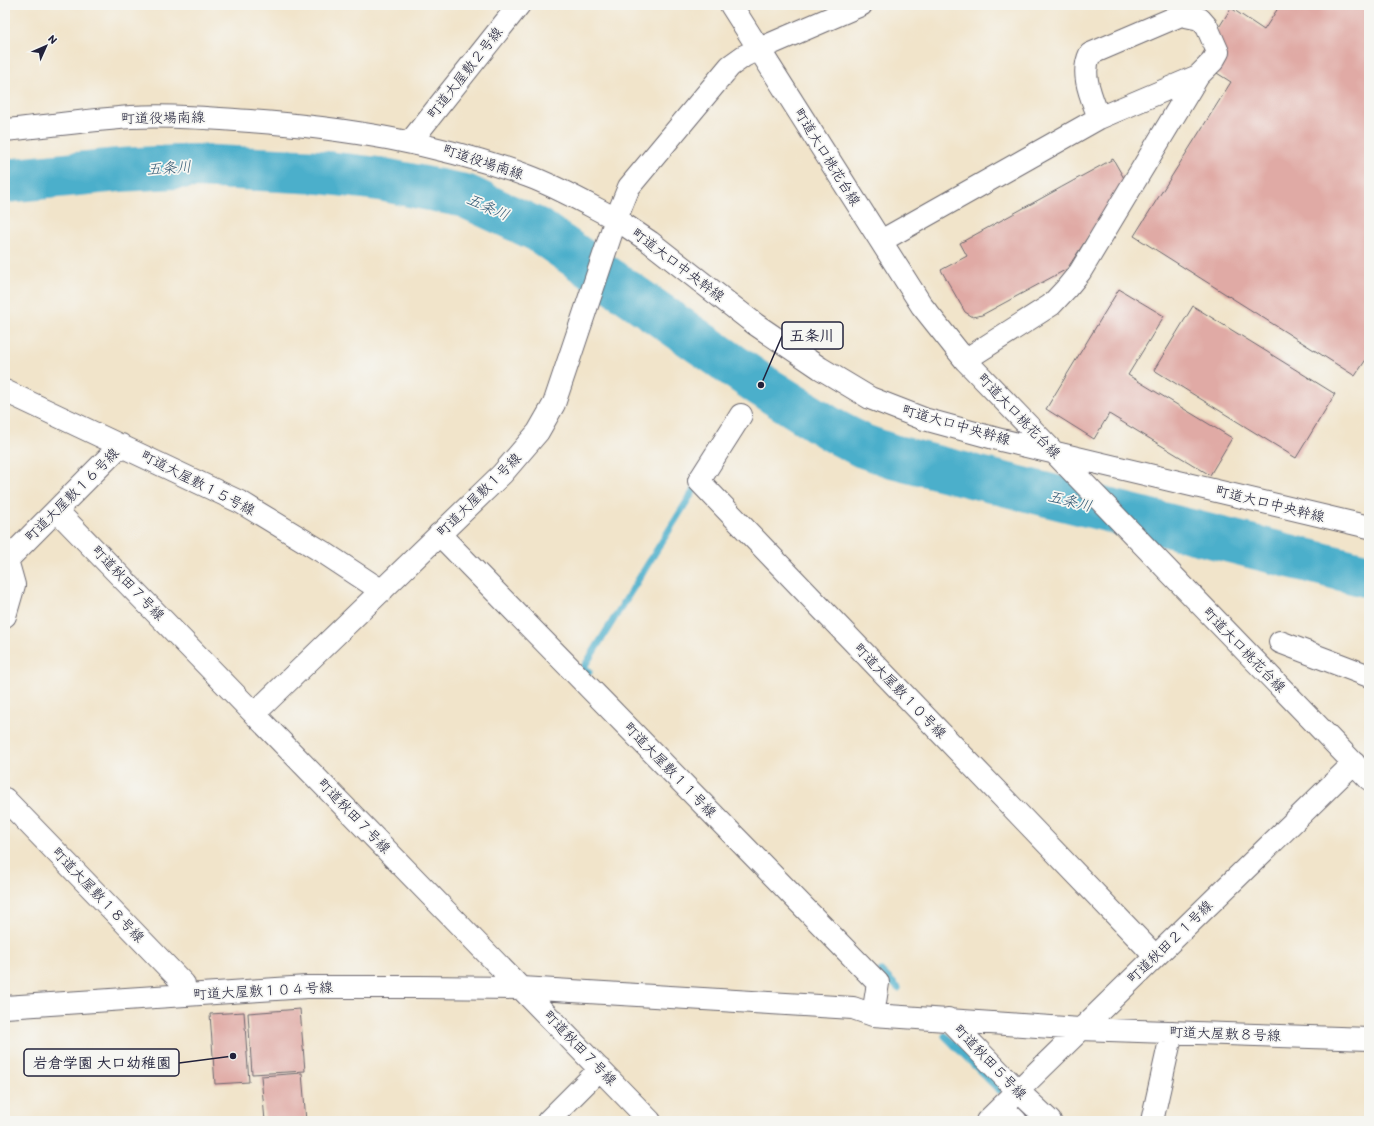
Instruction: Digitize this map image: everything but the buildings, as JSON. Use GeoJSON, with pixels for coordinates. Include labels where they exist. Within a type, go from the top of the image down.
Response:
{"type":"FeatureCollection","features":[{"type":"Feature","properties":{"kind":"street","name":"町道大屋敷２号線"},"geometry":{"type":"LineString","coordinates":[[411,141],[520,5]]}},
{"type":"Feature","properties":{"kind":"street","name":"町道大口桃花台線"},"geometry":{"type":"LineString","coordinates":[[731,5],[926,311],[965,360],[1369,779]]}},
{"type":"Feature","properties":{"kind":"street"},"geometry":{"type":"LineString","coordinates":[[616,219],[629,187],[730,66],[744,56],[759,49],[861,5]]}},
{"type":"Feature","properties":{"kind":"street"},"geometry":{"type":"LineString","coordinates":[[965,360],[1051,305],[1080,272],[1198,76],[1213,61],[1218,52],[1207,27],[1200,19],[1181,16],[1090,54],[1087,62],[1087,85],[1099,118]]}},
{"type":"Feature","properties":{"kind":"street"},"geometry":{"type":"LineString","coordinates":[[881,241],[1099,118],[1198,76]]}},
{"type":"Feature","properties":{"kind":"street"},"geometry":{"type":"LineString","coordinates":[[1139,101],[1146,103],[1156,113],[1161,130],[1160,139]]}},
{"type":"Feature","properties":{"kind":"street","name":"町道役場南線"},"geometry":{"type":"LineString","coordinates":[[5,130],[131,117],[202,117],[279,123],[356,132],[411,141],[460,153],[529,176],[573,196],[616,219]]}},
{"type":"Feature","properties":{"kind":"street","name":"町道大屋敷１号線"},"geometry":{"type":"LineString","coordinates":[[254,714],[502,474],[538,432],[554,404],[586,304],[616,219]]}},
{"type":"Feature","properties":{"kind":"street","name":"町道大口中央幹線"},"geometry":{"type":"LineString","coordinates":[[616,219],[650,242],[755,324],[820,368],[870,398],[924,419],[1369,528]]}},
{"type":"Feature","properties":{"kind":"street","name":"町道大屋敷１５号線"},"geometry":{"type":"LineString","coordinates":[[5,392],[121,445],[242,503],[326,554],[382,591]]}},
{"type":"Feature","properties":{"kind":"street","name":"町道大屋敷１０号線"},"geometry":{"type":"LineString","coordinates":[[740,415],[699,481],[1155,956]]}},
{"type":"Feature","properties":{"kind":"street","name":"町道大屋敷１６号線"},"geometry":{"type":"LineString","coordinates":[[6,560],[121,445]]}},
{"type":"Feature","properties":{"kind":"street","name":"町道秋田７号線"},"geometry":{"type":"LineString","coordinates":[[57,510],[650,1121]]}},
{"type":"Feature","properties":{"kind":"street","name":"町道大屋敷１１号線"},"geometry":{"type":"LineString","coordinates":[[439,534],[878,983],[873,1015]]}},
{"type":"Feature","properties":{"kind":"street"},"geometry":{"type":"LineString","coordinates":[[5,616],[14,585],[6,560]]}},
{"type":"Feature","properties":{"kind":"street"},"geometry":{"type":"LineString","coordinates":[[1280,642],[1369,676]]}},
{"type":"Feature","properties":{"kind":"street","name":"町道秋田２１号線"},"geometry":{"type":"LineString","coordinates":[[1002,1116],[1018,1091],[1354,763]]}},
{"type":"Feature","properties":{"kind":"street","name":"町道大屋敷１８号線"},"geometry":{"type":"LineString","coordinates":[[5,799],[184,984],[184,995]]}},
{"type":"Feature","properties":{"kind":"street","name":"町道大屋敷１０４号線"},"geometry":{"type":"LineString","coordinates":[[5,1007],[307,987],[522,988],[853,1008],[873,1015]]}},
{"type":"Feature","properties":{"kind":"street","name":"町道大屋敷８号線"},"geometry":{"type":"LineString","coordinates":[[873,1015],[1080,1029],[1369,1039]]}},
{"type":"Feature","properties":{"kind":"street","name":"町道秋田５号線"},"geometry":{"type":"LineString","coordinates":[[948,1019],[1018,1091],[1050,1121]]}},
{"type":"Feature","properties":{"kind":"street"},"geometry":{"type":"LineString","coordinates":[[1152,1121],[1172,1032]]}},
{"type":"Feature","properties":{"kind":"street"},"geometry":{"type":"LineString","coordinates":[[548,1121],[600,1069]]}},
{"type":"Feature","properties":{"kind":"waterway","name":"五条川"},"geometry":{"type":"LineString","coordinates":[[5,181],[119,170],[195,166],[319,172],[379,179],[465,196],[538,230],[761,385],[834,431],[863,446],[892,456],[1369,576]]}},
{"type":"Feature","properties":{"kind":"waterway"},"geometry":{"type":"LineString","coordinates":[[589,672],[584,667],[694,490]]}},
{"type":"Feature","properties":{"kind":"waterway"},"geometry":{"type":"LineString","coordinates":[[881,971],[898,988]]}},
{"type":"Feature","properties":{"kind":"waterway"},"geometry":{"type":"LineString","coordinates":[[945,1036],[999,1090]]}},
{"type":"Feature","properties":{"kind":"waterway"},"geometry":{"type":"LineString","coordinates":[[1025,1116],[1030,1121]]}},
{"type":"Feature","properties":{"kind":"place","name":"五条川"},"geometry":{"type":"Point","coordinates":[761,385]}},
{"type":"Feature","properties":{"kind":"place","name":"岩倉学園 大口幼稚園"},"geometry":{"type":"Point","coordinates":[233,1056]}}]}
